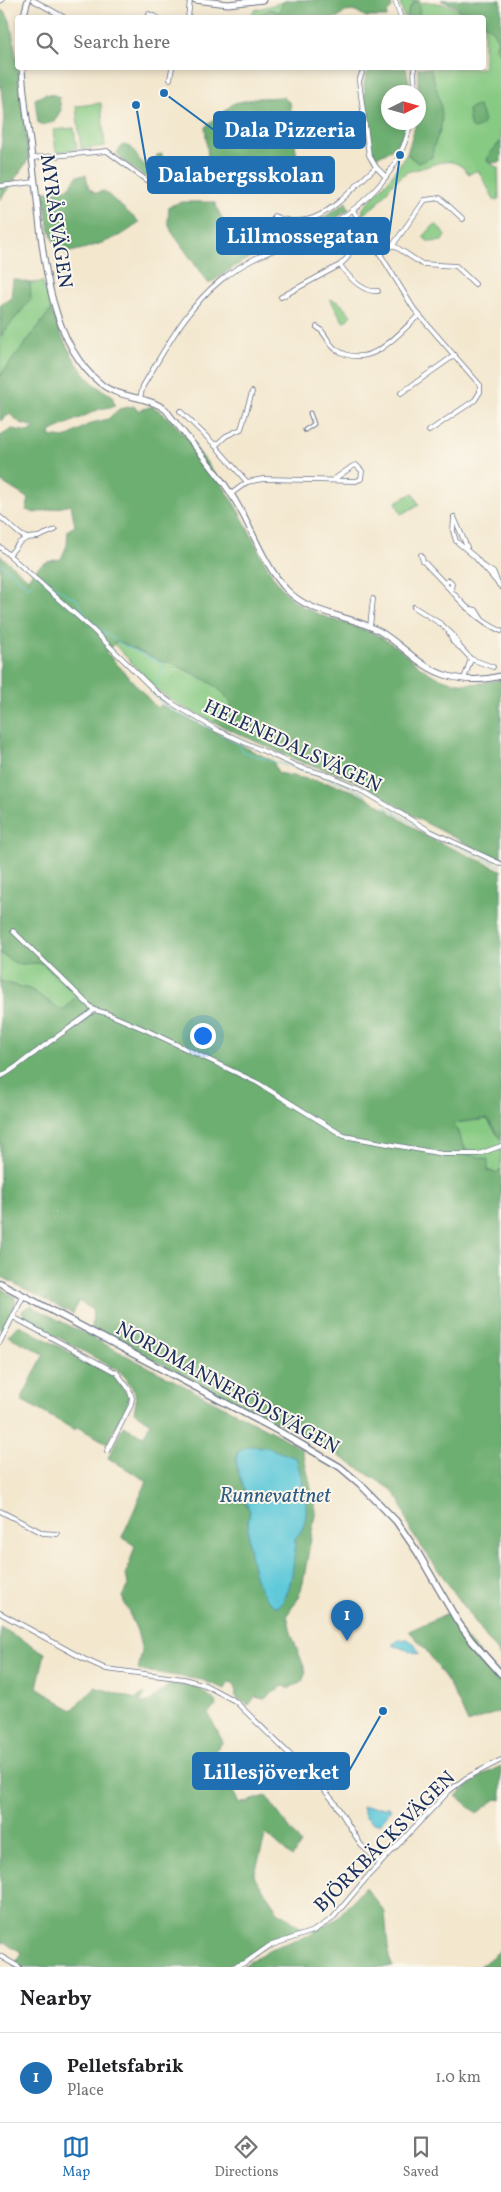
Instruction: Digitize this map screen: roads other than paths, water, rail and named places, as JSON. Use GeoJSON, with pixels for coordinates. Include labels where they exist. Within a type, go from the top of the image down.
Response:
{"type":"FeatureCollection","features":[{"type":"Feature","properties":{"kind":"main road","name":"NORDMANNERÖDSVÄGEN"},"geometry":{"type":"LineString","coordinates":[[0,1283],[282,1433],[340,1467],[360,1484],[396,1521],[418,1553],[458,1622],[501,1674]]}},
{"type":"Feature","properties":{"kind":"street"},"geometry":{"type":"LineString","coordinates":[[24,15],[28,0]]}},
{"type":"Feature","properties":{"kind":"street"},"geometry":{"type":"LineString","coordinates":[[32,0],[60,15]]}},
{"type":"Feature","properties":{"kind":"street"},"geometry":{"type":"LineString","coordinates":[[188,15],[190,0]]}},
{"type":"Feature","properties":{"kind":"street"},"geometry":{"type":"LineString","coordinates":[[195,0],[228,4],[263,0]]}},
{"type":"Feature","properties":{"kind":"street"},"geometry":{"type":"LineString","coordinates":[[396,0],[400,15]]}},
{"type":"Feature","properties":{"kind":"street","name":"MYRÅSVÄGEN"},"geometry":{"type":"LineString","coordinates":[[22,70],[46,274],[52,298],[69,342],[81,362],[101,385],[154,402],[166,410],[231,494],[276,576],[286,590],[302,603],[318,611],[370,627],[394,641],[420,662],[435,671],[464,679],[485,680],[501,676]]}},
{"type":"Feature","properties":{"kind":"street"},"geometry":{"type":"LineString","coordinates":[[170,79],[172,70]]}},
{"type":"Feature","properties":{"kind":"street"},"geometry":{"type":"LineString","coordinates":[[414,70],[415,85]]}},
{"type":"Feature","properties":{"kind":"street"},"geometry":{"type":"LineString","coordinates":[[362,74],[360,81],[369,155],[376,167],[386,177]]}},
{"type":"Feature","properties":{"kind":"street"},"geometry":{"type":"LineString","coordinates":[[140,398],[144,386],[190,309],[220,280],[245,263],[268,251],[321,230],[370,197],[386,177],[406,144],[410,130]]}},
{"type":"Feature","properties":{"kind":"street"},"geometry":{"type":"LineString","coordinates":[[32,158],[107,151],[146,180]]}},
{"type":"Feature","properties":{"kind":"street"},"geometry":{"type":"LineString","coordinates":[[274,216],[291,222],[314,218],[346,197],[376,167]]}},
{"type":"Feature","properties":{"kind":"street"},"geometry":{"type":"LineString","coordinates":[[0,186],[35,182]]}},
{"type":"Feature","properties":{"kind":"street"},"geometry":{"type":"LineString","coordinates":[[380,254],[393,246],[425,200],[440,198],[463,219]]}},
{"type":"Feature","properties":{"kind":"street"},"geometry":{"type":"LineString","coordinates":[[353,210],[419,315],[478,382],[480,392],[476,400],[429,431]]}},
{"type":"Feature","properties":{"kind":"street"},"geometry":{"type":"LineString","coordinates":[[281,297],[340,265],[347,258],[354,242],[367,233]]}},
{"type":"Feature","properties":{"kind":"street"},"geometry":{"type":"LineString","coordinates":[[393,246],[422,264],[456,266],[475,284]]}},
{"type":"Feature","properties":{"kind":"street"},"geometry":{"type":"LineString","coordinates":[[340,265],[348,278],[367,289],[378,291]]}},
{"type":"Feature","properties":{"kind":"street"},"geometry":{"type":"LineString","coordinates":[[317,327],[337,351],[351,356],[363,357],[380,350],[419,315]]}},
{"type":"Feature","properties":{"kind":"street"},"geometry":{"type":"LineString","coordinates":[[401,393],[455,355]]}},
{"type":"Feature","properties":{"kind":"street"},"geometry":{"type":"LineString","coordinates":[[215,446],[226,436],[241,429],[252,392]]}},
{"type":"Feature","properties":{"kind":"street"},"geometry":{"type":"LineString","coordinates":[[180,411],[247,482]]}},
{"type":"Feature","properties":{"kind":"street"},"geometry":{"type":"LineString","coordinates":[[305,430],[314,424],[310,413]]}},
{"type":"Feature","properties":{"kind":"street"},"geometry":{"type":"LineString","coordinates":[[231,494],[247,482],[262,479],[333,480],[361,479],[362,471],[356,465],[333,480]]}},
{"type":"Feature","properties":{"kind":"street"},"geometry":{"type":"LineString","coordinates":[[0,517],[27,538]]}},
{"type":"Feature","properties":{"kind":"street"},"geometry":{"type":"LineString","coordinates":[[468,549],[454,517],[453,531],[455,538],[468,549],[500,585]]}},
{"type":"Feature","properties":{"kind":"street"},"geometry":{"type":"LineString","coordinates":[[9,555],[19,543],[27,538],[38,537],[55,530]]}},
{"type":"Feature","properties":{"kind":"street"},"geometry":{"type":"LineString","coordinates":[[455,538],[461,536]]}},
{"type":"Feature","properties":{"kind":"street","name":"HELENEDALSVÄGEN"},"geometry":{"type":"LineString","coordinates":[[0,547],[93,630],[152,689],[170,702],[217,730],[299,767],[330,776],[358,788],[430,831],[501,864]]}},
{"type":"Feature","properties":{"kind":"street"},"geometry":{"type":"LineString","coordinates":[[421,555],[423,561],[445,584],[446,581],[451,580],[451,590],[465,607],[501,631]]}},
{"type":"Feature","properties":{"kind":"street"},"geometry":{"type":"LineString","coordinates":[[370,627],[373,599]]}},
{"type":"Feature","properties":{"kind":"street"},"geometry":{"type":"LineString","coordinates":[[414,607],[436,621],[450,633],[453,642],[471,659],[493,667]]}},
{"type":"Feature","properties":{"kind":"street"},"geometry":{"type":"LineString","coordinates":[[464,679],[471,659]]}},
{"type":"Feature","properties":{"kind":"street"},"geometry":{"type":"LineString","coordinates":[[13,931],[94,1010],[106,1013],[146,1030],[258,1083],[344,1136],[443,1154],[479,1154],[501,1146]]}},
{"type":"Feature","properties":{"kind":"street"},"geometry":{"type":"LineString","coordinates":[[0,1076],[11,1071],[71,1029],[94,1010]]}},
{"type":"Feature","properties":{"kind":"street"},"geometry":{"type":"LineString","coordinates":[[0,1342],[24,1295]]}},
{"type":"Feature","properties":{"kind":"street"},"geometry":{"type":"LineString","coordinates":[[13,1317],[104,1365],[117,1373],[125,1381],[132,1398],[131,1405],[107,1451]]}},
{"type":"Feature","properties":{"kind":"street"},"geometry":{"type":"LineString","coordinates":[[0,1511],[43,1533],[58,1534]]}},
{"type":"Feature","properties":{"kind":"street"},"geometry":{"type":"LineString","coordinates":[[0,1613],[106,1669],[184,1679],[205,1685],[235,1701],[318,1782],[335,1803],[361,1845],[381,1863]]}},
{"type":"Feature","properties":{"kind":"street","name":"BJÖRKBÄCKSVÄGEN"},"geometry":{"type":"LineString","coordinates":[[233,1967],[244,1963],[269,1946],[313,1931],[332,1920],[369,1875],[449,1791],[466,1778],[501,1760]]}},
{"type":"Feature","properties":{"kind":"street"},"geometry":{"type":"LineString","coordinates":[[0,1956],[19,1967]]}},
{"type":"Feature","properties":{"kind":"water","name":"Runnevattnet"},"geometry":{"type":"Polygon","coordinates":[[[248,1446],[266,1447],[296,1458],[306,1500],[305,1521],[295,1538],[292,1576],[286,1595],[277,1607],[268,1601],[261,1591],[249,1548],[248,1521],[250,1511],[237,1462],[238,1452],[248,1446]]]}},
{"type":"Feature","properties":{"kind":"water"},"geometry":{"type":"Polygon","coordinates":[[[407,1639],[415,1644],[419,1654],[392,1645],[398,1640],[407,1639]]]}},
{"type":"Feature","properties":{"kind":"water"},"geometry":{"type":"Polygon","coordinates":[[[362,1807],[388,1807],[391,1809],[381,1823],[377,1824],[368,1820],[362,1807]]]}},
{"type":"Feature","properties":{"kind":"waterway"},"geometry":{"type":"LineString","coordinates":[[0,563],[28,587],[33,584]]}},
{"type":"Feature","properties":{"kind":"waterway"},"geometry":{"type":"LineString","coordinates":[[39,577],[42,577],[69,596],[77,599],[93,622],[114,639],[163,664],[163,672],[150,692],[171,709],[214,730]]}},
{"type":"Feature","properties":{"kind":"waterway"},"geometry":{"type":"LineString","coordinates":[[220,733],[237,743],[244,752],[345,784],[366,795]]}},
{"type":"Feature","properties":{"kind":"waterway"},"geometry":{"type":"LineString","coordinates":[[384,806],[428,833],[501,866]]}},
{"type":"Feature","properties":{"kind":"place","name":"Dala Pizzeria"},"geometry":{"type":"Point","coordinates":[164,93]}},
{"type":"Feature","properties":{"kind":"place","name":"Dalabergsskolan"},"geometry":{"type":"Point","coordinates":[136,105]}},
{"type":"Feature","properties":{"kind":"place","name":"Lillmossegatan"},"geometry":{"type":"Point","coordinates":[400,155]}},
{"type":"Feature","properties":{"kind":"place","name":"Pelletsfabrik"},"geometry":{"type":"Point","coordinates":[347,1641]}},
{"type":"Feature","properties":{"kind":"place","name":"Lillesjöverket"},"geometry":{"type":"Point","coordinates":[383,1711]}}]}
